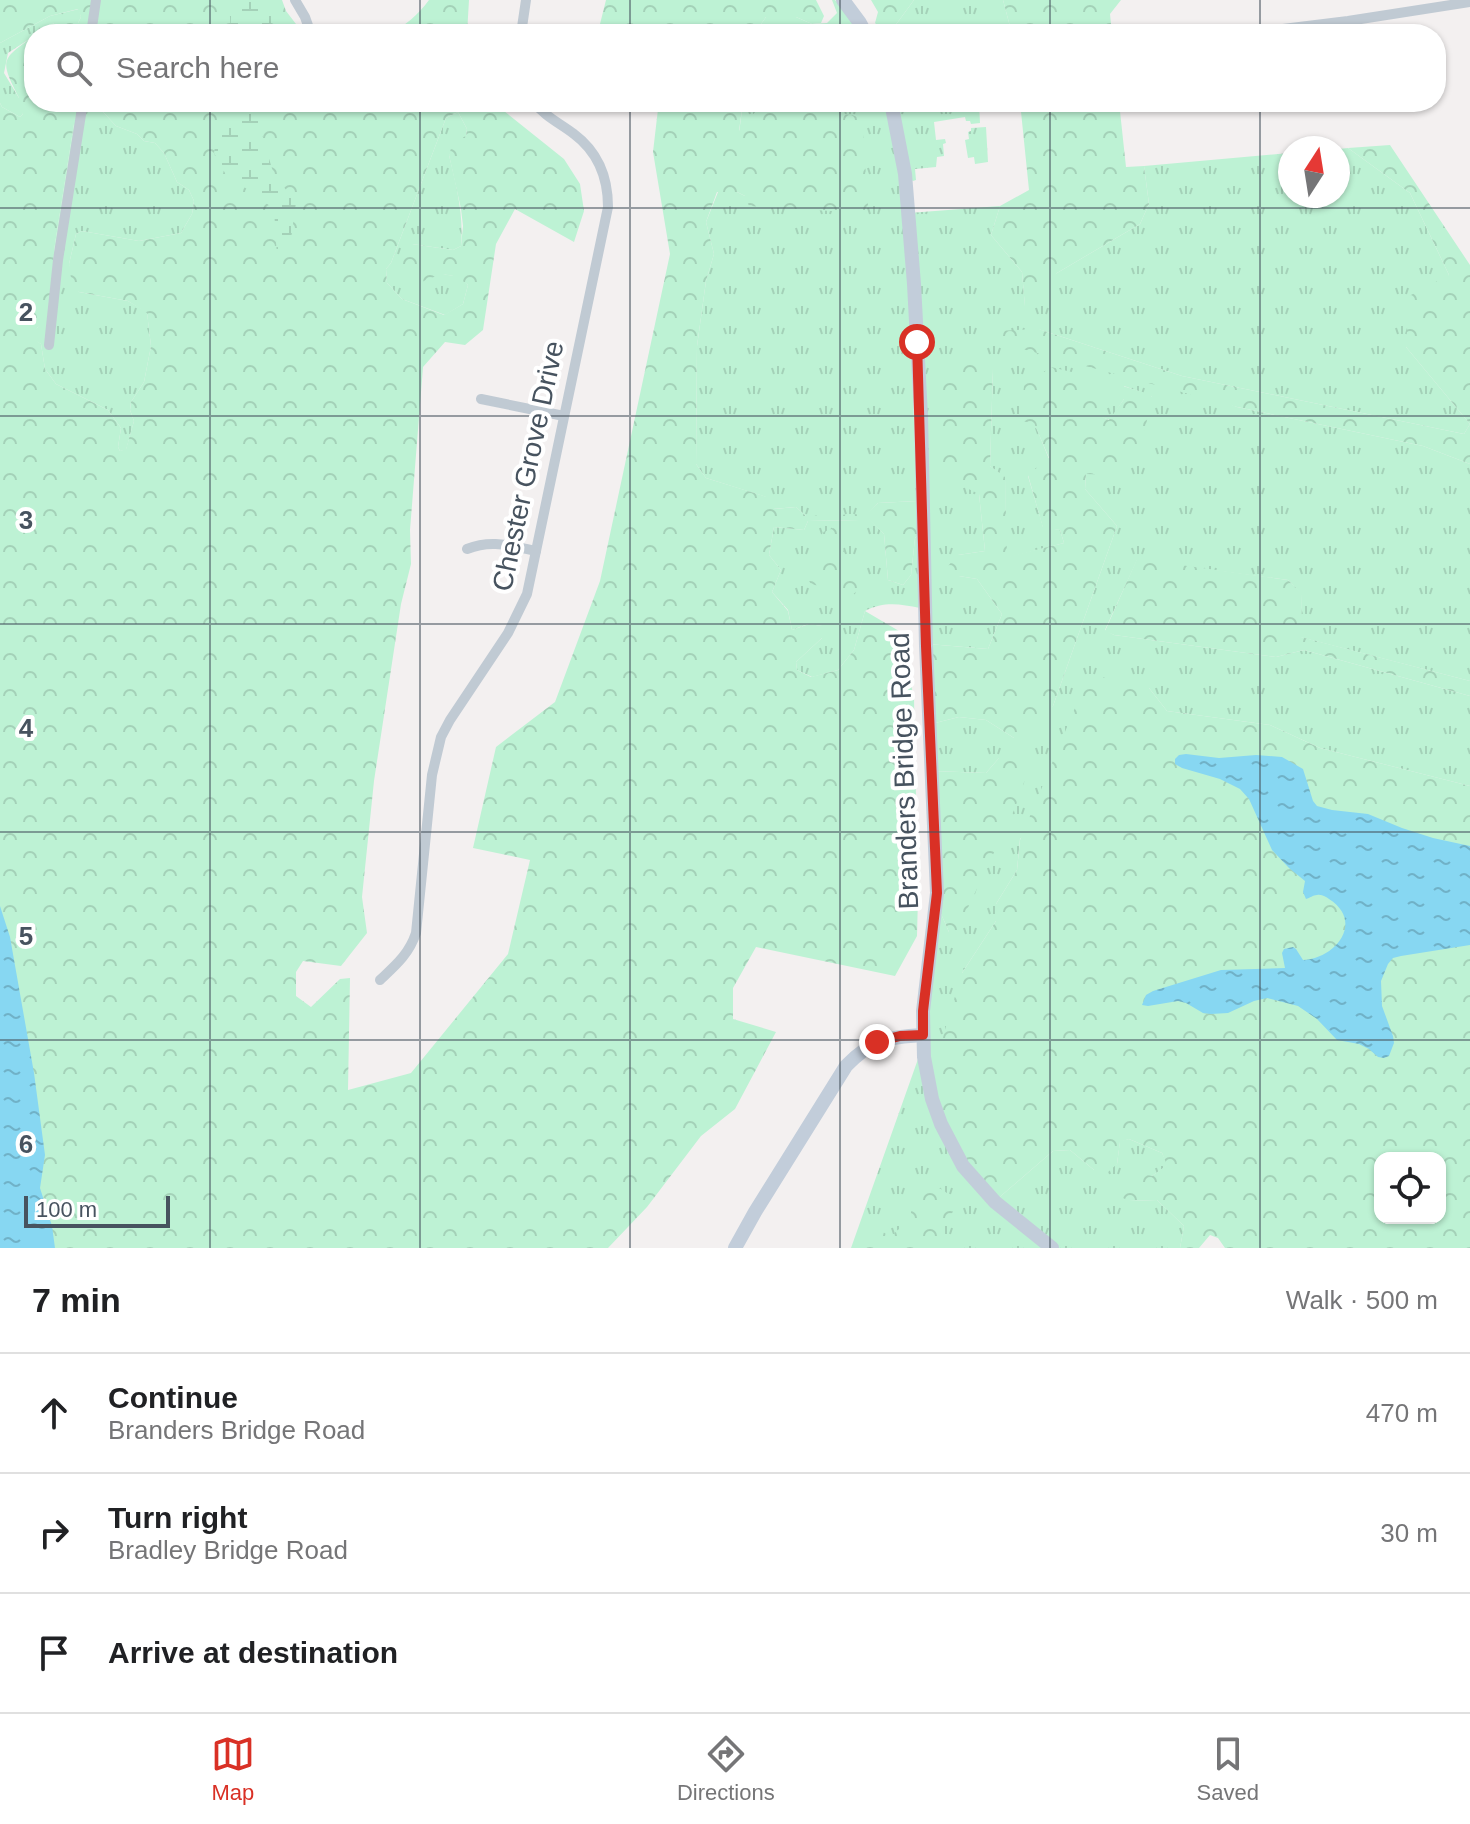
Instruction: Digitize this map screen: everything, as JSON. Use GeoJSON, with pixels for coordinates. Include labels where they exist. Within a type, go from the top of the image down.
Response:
{"type":"FeatureCollection","features":[{"type":"Feature","properties":{"kind":"street"},"geometry":{"type":"LineString","coordinates":[[92,24],[96,0]]}},
{"type":"Feature","properties":{"kind":"street"},"geometry":{"type":"LineString","coordinates":[[295,0],[307,24]]}},
{"type":"Feature","properties":{"kind":"street"},"geometry":{"type":"LineString","coordinates":[[522,24],[526,0]]}},
{"type":"Feature","properties":{"kind":"street"},"geometry":{"type":"LineString","coordinates":[[843,0],[861,24]]}},
{"type":"Feature","properties":{"kind":"street"},"geometry":{"type":"LineString","coordinates":[[1327,24],[1470,2]]}},
{"type":"Feature","properties":{"kind":"street"},"geometry":{"type":"LineString","coordinates":[[49,345],[62,229],[81,112]]}},
{"type":"Feature","properties":{"kind":"street","name":"Chester Grove Drive"},"geometry":{"type":"LineString","coordinates":[[380,980],[411,948],[416,933],[432,775],[441,737],[518,617],[527,594],[608,207],[608,194],[596,157],[572,133],[543,112]]}},
{"type":"Feature","properties":{"kind":"street","name":"Branders Bridge Road"},"geometry":{"type":"LineString","coordinates":[[893,112],[905,174],[917,334],[937,893],[923,1011],[924,1057],[932,1099],[963,1166],[995,1202],[1052,1248]]}},
{"type":"Feature","properties":{"kind":"street"},"geometry":{"type":"LineString","coordinates":[[481,399],[564,416]]}},
{"type":"Feature","properties":{"kind":"street"},"geometry":{"type":"LineString","coordinates":[[467,549],[495,543],[536,551]]}},
{"type":"Feature","properties":{"kind":"street"},"geometry":{"type":"LineString","coordinates":[[735,1248],[846,1066],[860,1051],[877,1042],[900,1036],[923,1035]]}},
{"type":"Feature","properties":{"kind":"green space"},"geometry":{"type":"Polygon","coordinates":[[[0,0],[282,0],[296,24],[52,24],[78,23],[81,17],[78,9],[50,16],[35,24],[24,24],[24,30],[0,43],[0,0]]]}},
{"type":"Feature","properties":{"kind":"green space"},"geometry":{"type":"Polygon","coordinates":[[[229,0],[271,0],[272,24],[230,24],[229,0]]]}},
{"type":"Feature","properties":{"kind":"green space"},"geometry":{"type":"Polygon","coordinates":[[[429,0],[469,0],[468,24],[405,24],[429,0]]]}},
{"type":"Feature","properties":{"kind":"green space"},"geometry":{"type":"Polygon","coordinates":[[[606,0],[816,0],[824,16],[821,23],[812,24],[796,17],[766,17],[761,24],[600,24],[606,0]]]}},
{"type":"Feature","properties":{"kind":"green space"},"geometry":{"type":"Polygon","coordinates":[[[832,0],[855,24],[812,24],[827,23],[837,13],[832,0]]]}},
{"type":"Feature","properties":{"kind":"green space"},"geometry":{"type":"Polygon","coordinates":[[[871,0],[914,0],[896,24],[876,24],[878,12],[871,0]]]}},
{"type":"Feature","properties":{"kind":"green space"},"geometry":{"type":"Polygon","coordinates":[[[914,0],[1003,0],[1009,24],[896,24],[914,0]]]}},
{"type":"Feature","properties":{"kind":"green space"},"geometry":{"type":"Polygon","coordinates":[[[1003,0],[1121,0],[1110,14],[1111,24],[1009,24],[1003,0]]]}},
{"type":"Feature","properties":{"kind":"green space"},"geometry":{"type":"Polygon","coordinates":[[[79,9],[81,17],[78,23],[35,24],[50,16],[79,9]]]}},
{"type":"Feature","properties":{"kind":"green space"},"geometry":{"type":"Polygon","coordinates":[[[766,17],[796,17],[812,24],[761,24],[766,17]]]}},
{"type":"Feature","properties":{"kind":"green space"},"geometry":{"type":"Polygon","coordinates":[[[24,30],[24,43],[8,53],[4,73],[19,98],[23,114],[20,117],[0,103],[0,43],[24,30]]]}},
{"type":"Feature","properties":{"kind":"green space"},"geometry":{"type":"Polygon","coordinates":[[[24,43],[24,112],[74,112],[48,317],[45,325],[35,331],[34,339],[41,344],[45,369],[56,384],[108,410],[121,428],[120,451],[126,449],[134,421],[131,402],[144,382],[151,346],[147,313],[128,301],[79,292],[72,285],[69,264],[76,234],[82,231],[139,241],[181,233],[192,214],[194,201],[189,190],[177,182],[164,153],[155,143],[144,141],[137,134],[116,126],[103,112],[458,112],[505,112],[564,159],[580,184],[584,211],[574,242],[515,209],[496,244],[483,330],[465,345],[445,342],[423,367],[410,530],[411,564],[401,604],[374,781],[362,897],[367,933],[341,966],[303,961],[296,972],[296,996],[311,1007],[340,979],[350,978],[348,1090],[411,1073],[508,954],[530,860],[473,848],[496,747],[555,702],[600,581],[670,254],[653,152],[658,112],[742,112],[739,131],[755,112],[817,112],[852,115],[862,119],[868,205],[863,213],[749,206],[745,196],[737,192],[717,192],[706,222],[714,254],[706,281],[697,346],[696,464],[706,478],[767,497],[774,509],[796,507],[806,516],[860,514],[860,520],[808,521],[804,530],[774,527],[769,555],[781,570],[772,592],[788,611],[792,630],[809,624],[822,626],[822,638],[796,662],[797,670],[811,677],[838,670],[854,650],[865,611],[899,631],[914,698],[917,936],[895,976],[756,947],[733,988],[733,1019],[776,1032],[735,1109],[701,1136],[647,1207],[608,1248],[0,1248],[0,103],[20,117],[23,114],[6,68],[9,56],[24,43]],[[458,112],[446,118],[391,263],[386,269],[387,283],[402,299],[444,315],[463,304],[468,285],[451,276],[440,275],[422,282],[406,277],[402,259],[412,244],[453,250],[461,246],[461,209],[449,155],[453,142],[466,136],[467,129],[458,112]]]}},
{"type":"Feature","properties":{"kind":"green space"},"geometry":{"type":"Polygon","coordinates":[[[74,112],[103,112],[116,126],[137,134],[144,141],[155,143],[164,153],[177,182],[189,190],[194,201],[192,214],[181,233],[139,241],[82,231],[76,234],[69,264],[79,292],[128,301],[147,312],[151,346],[144,382],[131,402],[134,421],[126,450],[120,451],[121,428],[108,410],[56,384],[45,369],[41,344],[34,340],[34,331],[48,317],[55,244],[74,112]]]}},
{"type":"Feature","properties":{"kind":"green space"},"geometry":{"type":"Polygon","coordinates":[[[220,112],[263,112],[259,126],[274,175],[296,202],[291,239],[277,256],[274,209],[225,173],[214,153],[220,112]]]}},
{"type":"Feature","properties":{"kind":"green space"},"geometry":{"type":"Polygon","coordinates":[[[458,112],[467,129],[466,136],[449,155],[460,211],[461,246],[453,250],[412,244],[438,274],[458,276],[468,285],[463,304],[445,315],[402,299],[387,283],[386,269],[391,263],[446,118],[458,112]]]}},
{"type":"Feature","properties":{"kind":"green space"},"geometry":{"type":"Polygon","coordinates":[[[742,112],[888,112],[900,175],[909,292],[917,501],[878,503],[866,516],[884,534],[888,580],[903,585],[911,575],[915,538],[919,534],[920,608],[885,605],[865,611],[854,650],[838,670],[812,677],[797,670],[796,662],[822,638],[822,626],[808,624],[792,630],[788,610],[772,592],[781,570],[769,555],[774,527],[804,530],[808,521],[859,520],[806,516],[796,507],[773,509],[766,497],[706,478],[696,464],[697,346],[706,281],[714,254],[706,222],[718,192],[737,192],[745,196],[739,133],[742,112]]]}},
{"type":"Feature","properties":{"kind":"green space"},"geometry":{"type":"Polygon","coordinates":[[[900,112],[979,112],[980,123],[971,124],[965,117],[934,122],[936,140],[945,139],[944,156],[937,157],[936,167],[915,169],[916,180],[910,179],[900,112]]]}},
{"type":"Feature","properties":{"kind":"green space"},"geometry":{"type":"Polygon","coordinates":[[[1021,112],[1120,112],[1126,167],[1144,166],[1149,204],[1140,224],[1057,273],[1034,309],[1025,307],[1022,272],[991,235],[1000,206],[1029,190],[1021,112]]]}},
{"type":"Feature","properties":{"kind":"green space"},"geometry":{"type":"Polygon","coordinates":[[[986,127],[988,162],[975,164],[974,157],[968,158],[965,140],[969,139],[971,128],[986,127]]]}},
{"type":"Feature","properties":{"kind":"green space"},"geometry":{"type":"Polygon","coordinates":[[[1390,145],[1470,265],[1470,424],[1406,347],[1409,296],[1449,275],[1410,193],[1350,148],[1390,145]]]}},
{"type":"Feature","properties":{"kind":"green space"},"geometry":{"type":"Polygon","coordinates":[[[1350,149],[1410,193],[1449,275],[1406,347],[1470,424],[1464,434],[1182,376],[1038,329],[1237,407],[1423,446],[1470,464],[1470,681],[1300,637],[1302,595],[1288,580],[1137,560],[1105,630],[1114,635],[1276,657],[1304,650],[1470,696],[1470,786],[1320,748],[1270,725],[1167,711],[1149,688],[1020,839],[1017,870],[996,904],[996,921],[962,973],[963,1166],[1052,1248],[851,1248],[923,1045],[938,907],[949,932],[956,932],[999,758],[986,773],[933,771],[931,724],[959,717],[986,720],[1014,738],[1053,706],[1117,526],[1085,489],[1086,473],[1152,396],[1124,386],[1124,399],[1110,420],[1098,416],[1034,422],[1049,459],[1028,476],[1043,527],[1060,530],[1064,543],[1006,558],[1005,478],[990,466],[993,367],[979,494],[985,551],[958,555],[959,576],[977,579],[1002,614],[988,649],[928,644],[909,213],[1000,206],[991,235],[1022,272],[1025,306],[1057,273],[1140,224],[1149,204],[1144,166],[1278,154],[1278,208],[1350,208],[1350,149]]]}},
{"type":"Feature","properties":{"kind":"green space"},"geometry":{"type":"Polygon","coordinates":[[[1038,329],[1182,376],[1464,434],[1470,424],[1470,464],[1423,446],[1237,407],[993,341],[996,331],[1038,329]]]}},
{"type":"Feature","properties":{"kind":"green space"},"geometry":{"type":"Polygon","coordinates":[[[980,358],[993,367],[990,466],[1005,477],[1007,557],[1064,543],[1060,530],[1043,528],[1028,475],[1049,458],[1034,423],[1020,421],[1024,385],[1051,367],[1084,375],[1103,392],[1098,415],[1109,420],[1124,399],[1123,386],[1152,395],[1141,450],[1114,475],[1086,474],[1085,489],[1117,526],[1053,706],[1034,739],[1014,738],[986,720],[959,717],[931,724],[928,644],[988,649],[1002,614],[977,579],[959,576],[948,566],[958,555],[985,551],[979,494],[939,475],[937,381],[945,363],[980,358]]]}},
{"type":"Feature","properties":{"kind":"green space"},"geometry":{"type":"Polygon","coordinates":[[[917,501],[919,534],[915,538],[911,575],[903,585],[888,580],[884,534],[865,516],[878,503],[917,501]]]}},
{"type":"Feature","properties":{"kind":"green space"},"geometry":{"type":"Polygon","coordinates":[[[834,528],[841,534],[844,553],[854,563],[859,589],[848,599],[832,599],[827,588],[811,584],[806,576],[809,567],[820,560],[819,542],[823,532],[834,528]]]}},
{"type":"Feature","properties":{"kind":"green space"},"geometry":{"type":"Polygon","coordinates":[[[1137,559],[1288,580],[1302,594],[1301,637],[1470,681],[1470,696],[1304,650],[1276,657],[1114,635],[1105,631],[1137,559]]]}},
{"type":"Feature","properties":{"kind":"green space"},"geometry":{"type":"Polygon","coordinates":[[[1097,676],[1149,688],[1167,711],[1270,725],[1320,748],[1470,786],[1470,1248],[1225,1248],[1218,1238],[1210,1235],[1199,1248],[1180,1248],[1184,1226],[1157,1200],[1129,1201],[1113,1193],[1114,1185],[1131,1171],[1152,1176],[1167,1165],[1162,1153],[1129,1139],[1120,1142],[1117,1164],[1107,1173],[1094,1170],[1070,1150],[1053,1151],[995,1201],[973,1177],[929,1083],[962,973],[996,921],[996,904],[1017,870],[1020,840],[1082,691],[1097,676]]]}},
{"type":"Feature","properties":{"kind":"green space"},"geometry":{"type":"Polygon","coordinates":[[[1018,754],[1031,763],[1015,808],[956,933],[949,932],[938,907],[933,771],[986,773],[999,758],[1018,754]]]}},
{"type":"Feature","properties":{"kind":"green space"},"geometry":{"type":"Polygon","coordinates":[[[1129,1139],[1162,1153],[1168,1165],[1152,1176],[1129,1201],[1157,1200],[1184,1226],[1180,1248],[1056,1248],[995,1201],[1053,1151],[1070,1150],[1094,1170],[1117,1164],[1120,1141],[1129,1139]]]}},
{"type":"Feature","properties":{"kind":"green space"},"geometry":{"type":"Polygon","coordinates":[[[929,1185],[948,1193],[955,1206],[945,1219],[945,1234],[936,1248],[864,1248],[860,1239],[870,1232],[879,1230],[894,1234],[910,1223],[912,1202],[929,1185]]]}},
{"type":"Feature","properties":{"kind":"water"},"geometry":{"type":"Polygon","coordinates":[[[1179,755],[1219,758],[1256,755],[1282,757],[1303,769],[1317,806],[1368,814],[1433,838],[1470,846],[1470,945],[1401,956],[1393,958],[1388,964],[1381,981],[1382,1006],[1394,1043],[1389,1056],[1378,1057],[1359,1044],[1337,1040],[1317,1019],[1298,1006],[1267,998],[1228,1013],[1211,1014],[1178,1001],[1142,1005],[1146,995],[1153,991],[1221,970],[1285,968],[1284,949],[1293,947],[1303,960],[1315,958],[1335,946],[1345,928],[1345,918],[1340,908],[1329,899],[1314,895],[1306,899],[1303,892],[1305,881],[1272,850],[1249,799],[1240,789],[1175,764],[1179,755]]]}},
{"type":"Feature","properties":{"kind":"water"},"geometry":{"type":"Polygon","coordinates":[[[0,906],[10,937],[34,1073],[45,1155],[40,1188],[52,1226],[55,1248],[0,1248],[0,906]]]}},
{"type":"Feature","properties":{"kind":"route"},"geometry":{"type":"LineString","coordinates":[[877,1042],[900,1036],[923,1035],[937,893],[917,342]]}}]}
